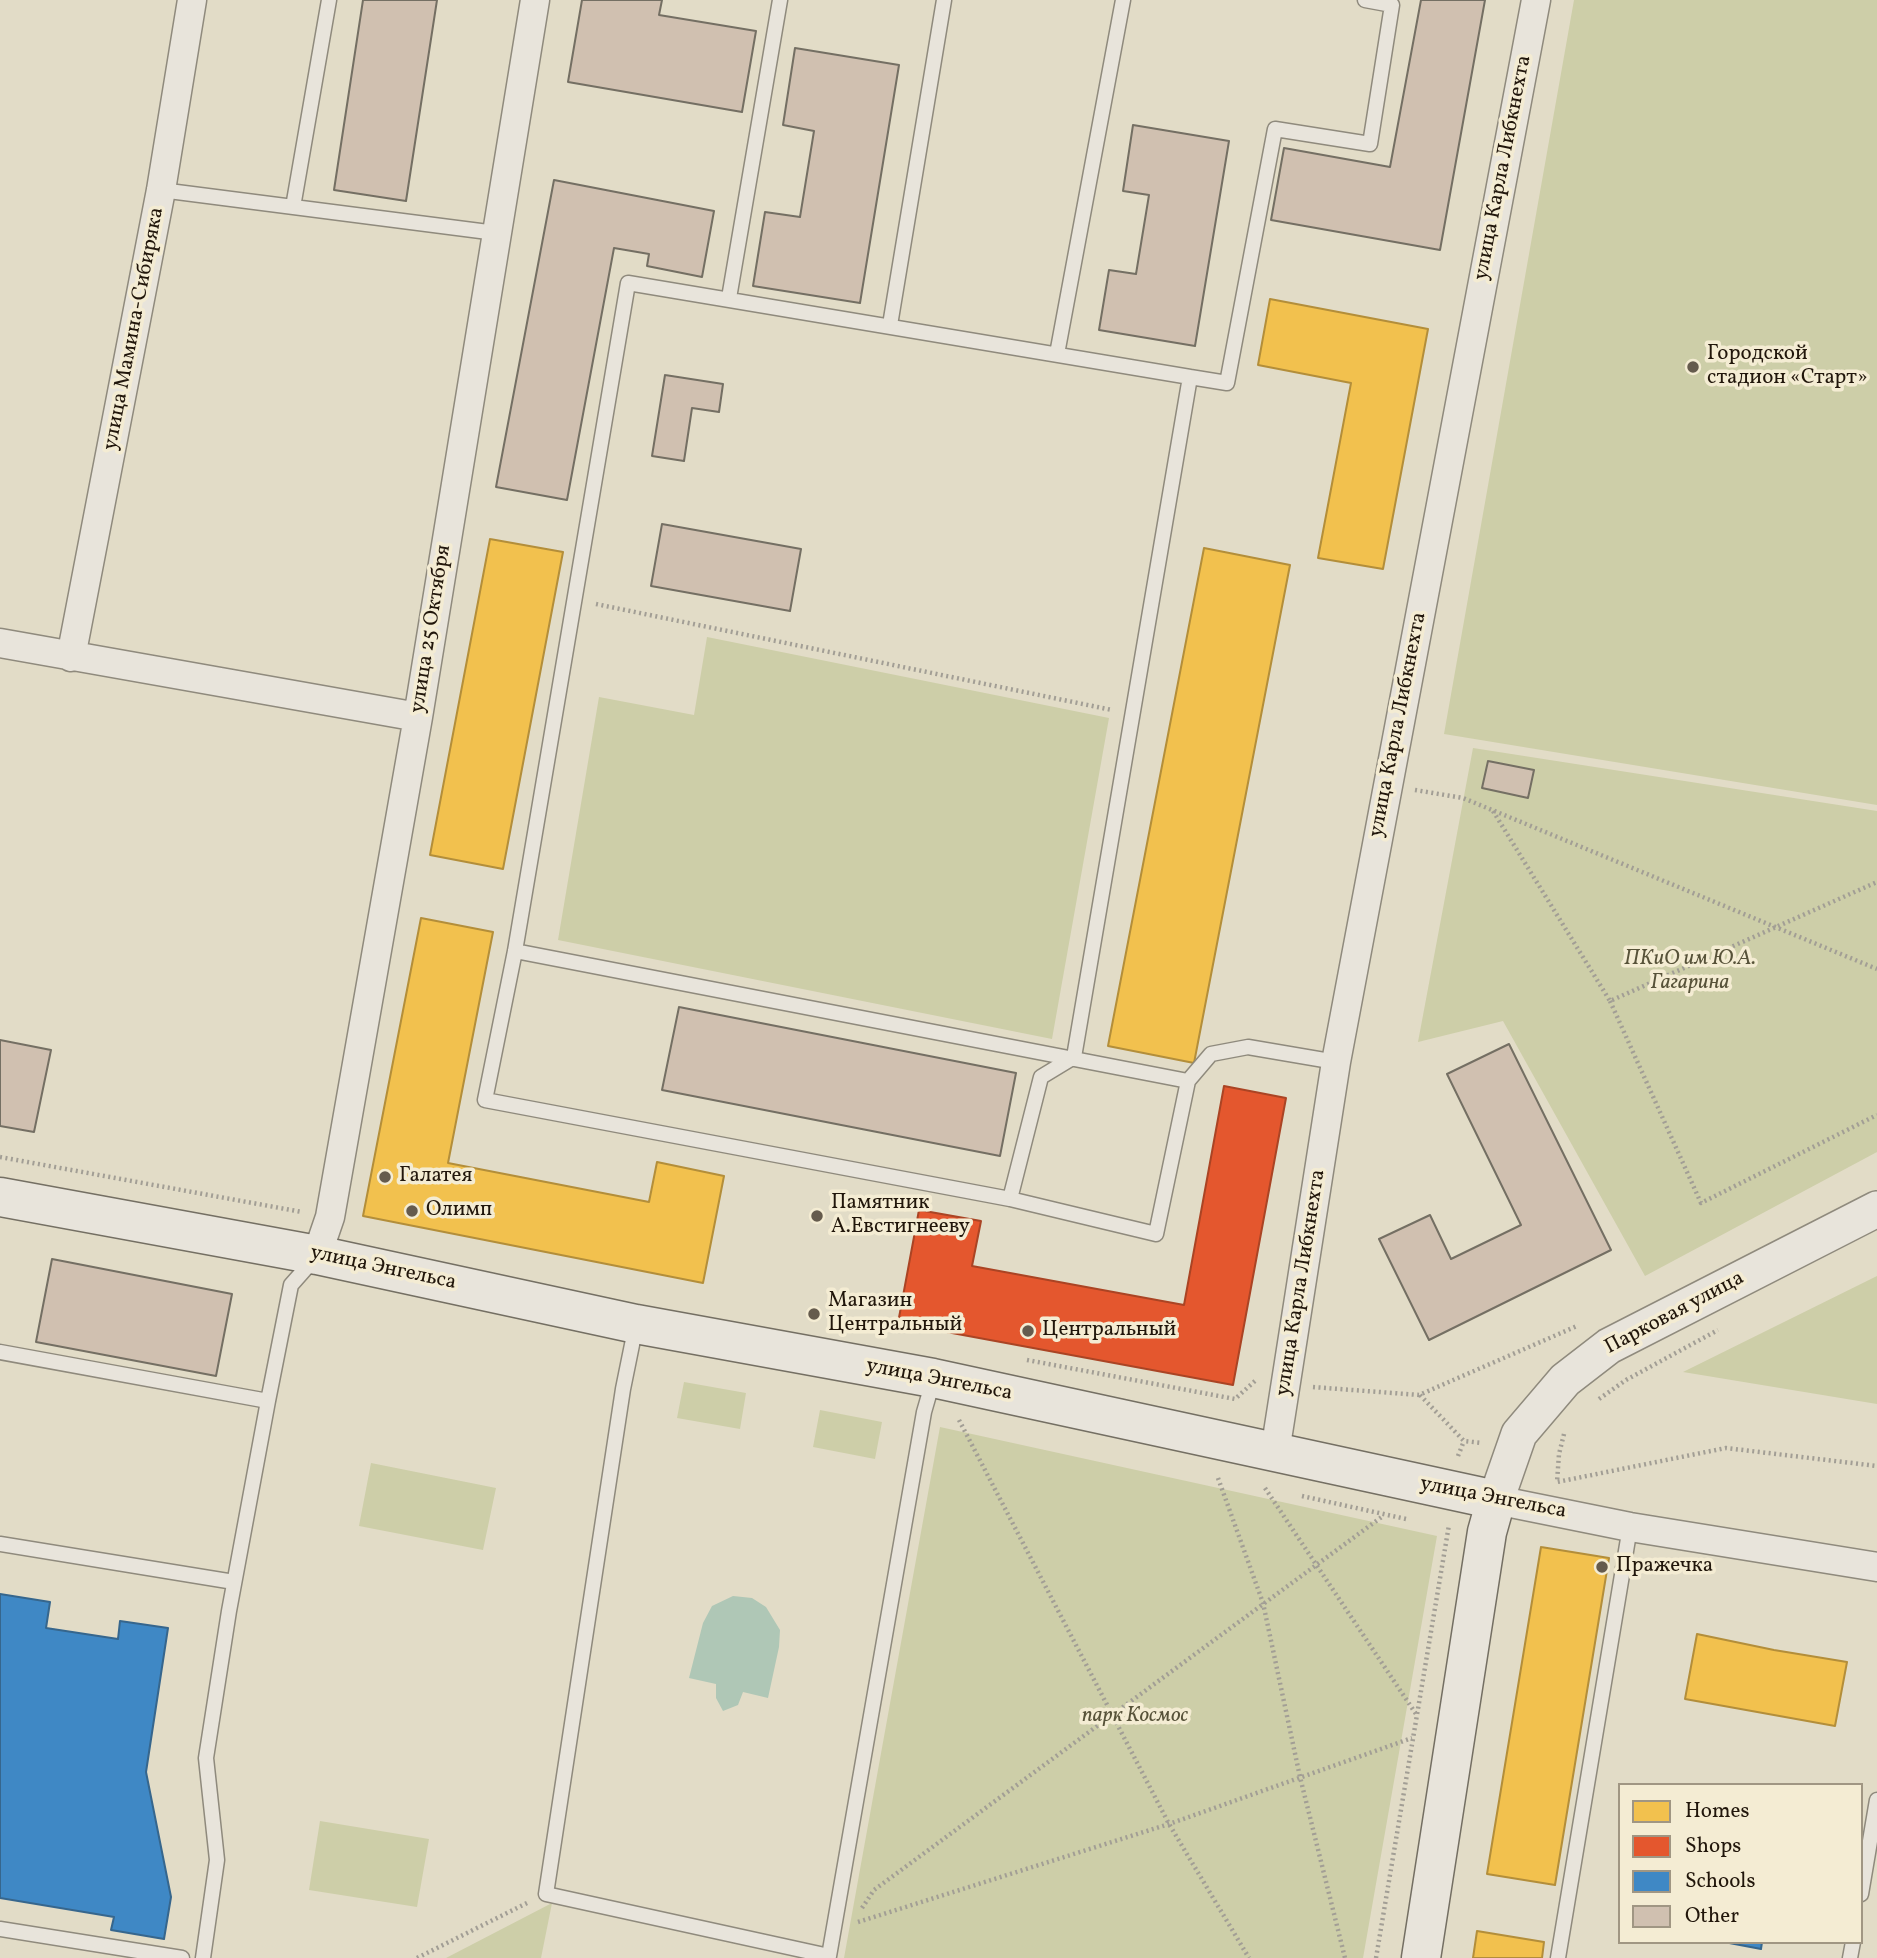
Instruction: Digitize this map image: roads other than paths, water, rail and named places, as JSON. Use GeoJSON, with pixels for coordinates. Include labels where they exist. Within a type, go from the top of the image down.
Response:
{"type":"FeatureCollection","features":[{"type":"Feature","properties":{"kind":"main road","name":"улица Энгельса"},"geometry":{"type":"LineString","coordinates":[[0,1197],[317,1255],[636,1324],[933,1378],[1496,1500]]}},
{"type":"Feature","properties":{"kind":"main road"},"geometry":{"type":"LineString","coordinates":[[1421,1958],[1487,1532],[1496,1500]]}},
{"type":"Feature","properties":{"kind":"street","name":"улица Мамина-Сибиряка"},"geometry":{"type":"LineString","coordinates":[[71,657],[161,190],[192,0]]}},
{"type":"Feature","properties":{"kind":"street","name":"улица 25 Октября"},"geometry":{"type":"LineString","coordinates":[[317,1255],[330,1217],[418,717],[535,0]]}},
{"type":"Feature","properties":{"kind":"street","name":"улица Карла Либкнехта"},"geometry":{"type":"LineString","coordinates":[[1275,1452],[1336,1062],[1536,0]]}},
{"type":"Feature","properties":{"kind":"street"},"geometry":{"type":"LineString","coordinates":[[0,643],[418,717]]}},
{"type":"Feature","properties":{"kind":"street","name":"Парковая улица"},"geometry":{"type":"LineString","coordinates":[[1496,1500],[1519,1434],[1565,1380],[1609,1346],[1877,1209]]}},
{"type":"Feature","properties":{"kind":"street","name":"улица Энгельса"},"geometry":{"type":"LineString","coordinates":[[1496,1500],[1630,1527],[1877,1567]]}},
{"type":"Feature","properties":{"kind":"lane"},"geometry":{"type":"LineString","coordinates":[[293,207],[330,0]]}},
{"type":"Feature","properties":{"kind":"lane"},"geometry":{"type":"LineString","coordinates":[[730,298],[780,0]]}},
{"type":"Feature","properties":{"kind":"lane"},"geometry":{"type":"LineString","coordinates":[[890,325],[944,0]]}},
{"type":"Feature","properties":{"kind":"lane"},"geometry":{"type":"LineString","coordinates":[[1057,354],[1123,0]]}},
{"type":"Feature","properties":{"kind":"lane"},"geometry":{"type":"LineString","coordinates":[[1336,1062],[1248,1047],[1211,1054],[1188,1081],[1156,1234],[1010,1199],[485,1100],[515,951],[628,283],[1227,383],[1275,129],[1370,144],[1392,5],[1365,0]]}},
{"type":"Feature","properties":{"kind":"lane"},"geometry":{"type":"LineString","coordinates":[[161,190],[496,233]]}},
{"type":"Feature","properties":{"kind":"lane"},"geometry":{"type":"LineString","coordinates":[[1010,1199],[1041,1077],[1074,1057],[1189,377]]}},
{"type":"Feature","properties":{"kind":"lane"},"geometry":{"type":"LineString","coordinates":[[515,951],[1188,1081]]}},
{"type":"Feature","properties":{"kind":"lane"},"geometry":{"type":"LineString","coordinates":[[203,1958],[217,1860],[206,1758],[234,1582],[291,1285],[317,1255]]}},
{"type":"Feature","properties":{"kind":"lane"},"geometry":{"type":"LineString","coordinates":[[636,1324],[623,1389],[546,1894],[830,1956],[924,1412],[933,1378]]}},
{"type":"Feature","properties":{"kind":"lane"},"geometry":{"type":"LineString","coordinates":[[0,1352],[268,1401]]}},
{"type":"Feature","properties":{"kind":"lane"},"geometry":{"type":"LineString","coordinates":[[1558,1958],[1630,1527]]}},
{"type":"Feature","properties":{"kind":"lane"},"geometry":{"type":"LineString","coordinates":[[0,1544],[234,1582]]}},
{"type":"Feature","properties":{"kind":"lane"},"geometry":{"type":"LineString","coordinates":[[1863,1882],[1877,1800]]}},
{"type":"Feature","properties":{"kind":"lane"},"geometry":{"type":"LineString","coordinates":[[0,1929],[182,1958]]}},
{"type":"Feature","properties":{"kind":"place","name":"Городской стадион «Старт»"},"geometry":{"type":"Point","coordinates":[1693,367]}},
{"type":"Feature","properties":{"kind":"place","name":"Галатея"},"geometry":{"type":"Point","coordinates":[385,1177]}},
{"type":"Feature","properties":{"kind":"place","name":"Олимп"},"geometry":{"type":"Point","coordinates":[412,1211]}},
{"type":"Feature","properties":{"kind":"place","name":"Памятник А.Евстигнееву"},"geometry":{"type":"Point","coordinates":[817,1216]}},
{"type":"Feature","properties":{"kind":"place","name":"Магазин Центральный"},"geometry":{"type":"Point","coordinates":[814,1314]}},
{"type":"Feature","properties":{"kind":"place","name":"Центральный"},"geometry":{"type":"Point","coordinates":[1028,1331]}},
{"type":"Feature","properties":{"kind":"place","name":"Пражечка"},"geometry":{"type":"Point","coordinates":[1602,1567]}},
{"type":"Feature","properties":{"kind":"park label","name":"ПКиО им Ю.А. Гагарина"},"geometry":{"type":"Point","coordinates":[1690,972]}},
{"type":"Feature","properties":{"kind":"park label","name":"парк Космос"},"geometry":{"type":"Point","coordinates":[1135,1717]}}]}
